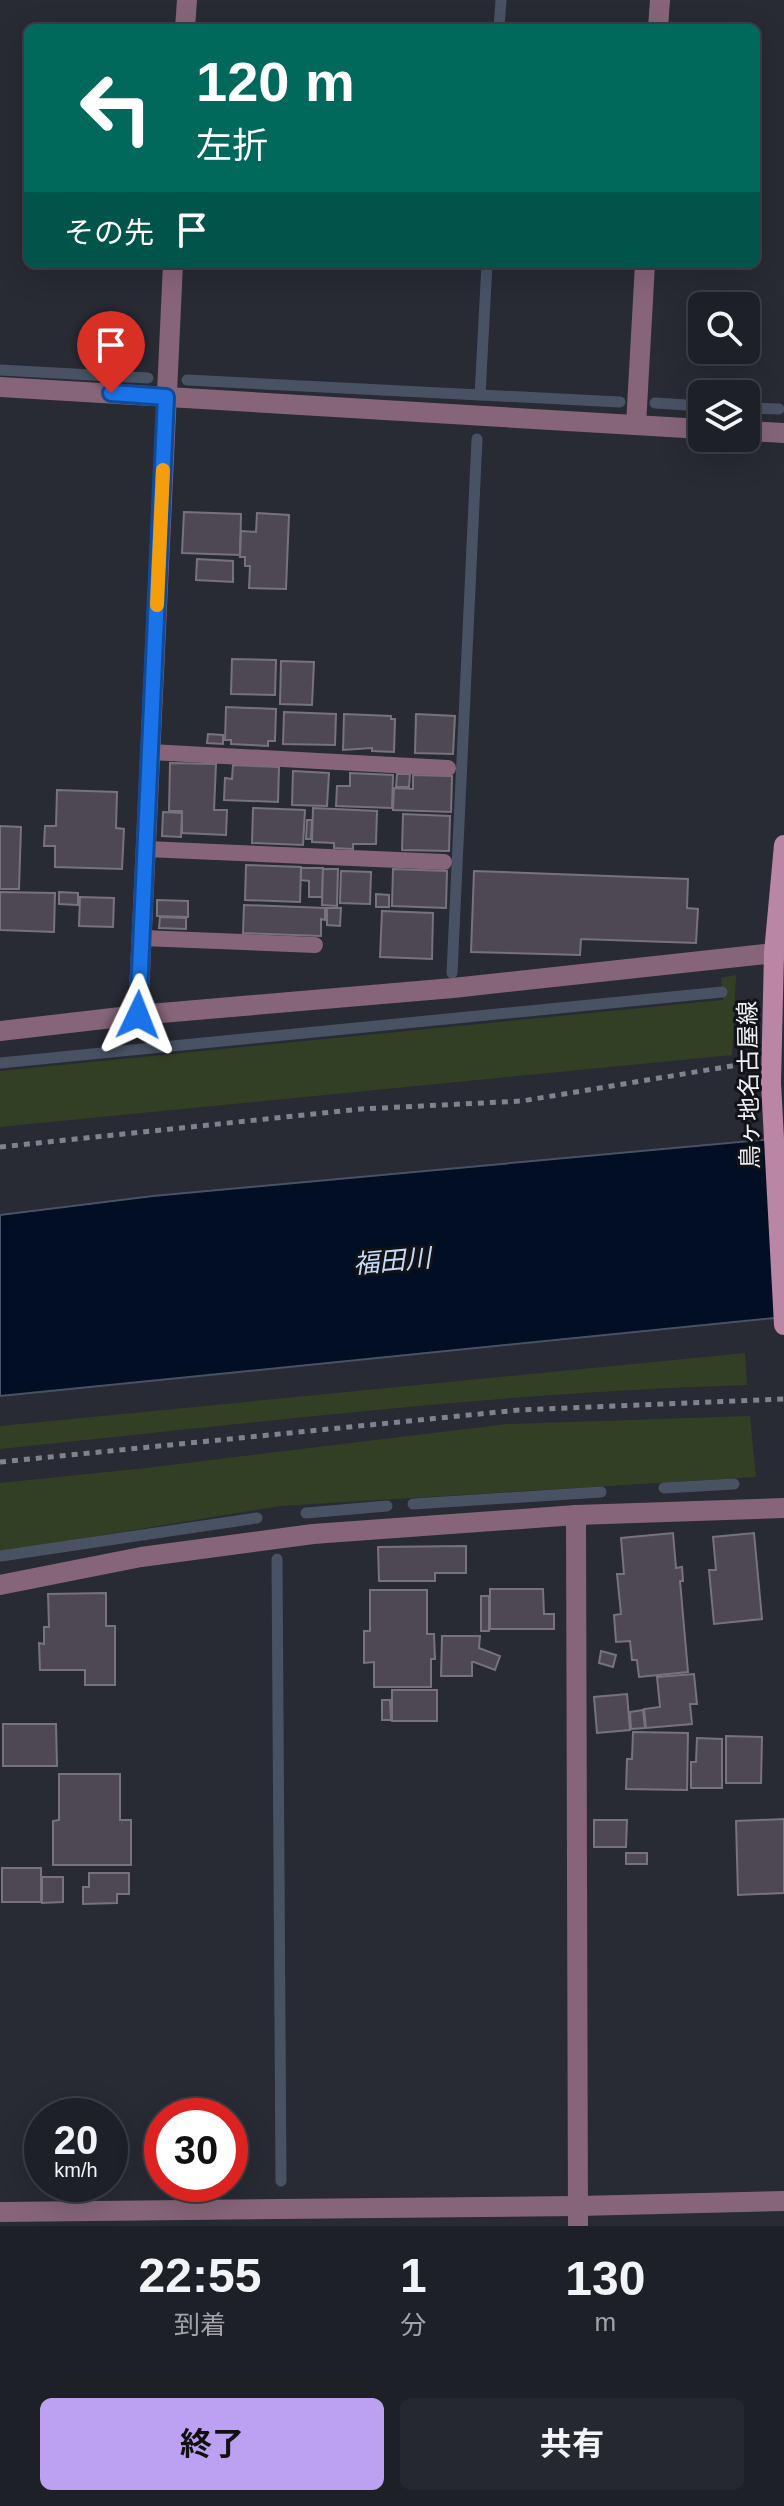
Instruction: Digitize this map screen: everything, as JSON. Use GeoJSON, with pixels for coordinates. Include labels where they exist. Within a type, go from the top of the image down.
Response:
{"type":"FeatureCollection","features":[{"type":"Feature","properties":{"kind":"main road","name":"鳥ヶ地名古屋線"},"geometry":{"type":"LineString","coordinates":[[784,845],[771,1083],[784,1325]]}},
{"type":"Feature","properties":{"kind":"street"},"geometry":{"type":"LineString","coordinates":[[185,24],[187,0]]}},
{"type":"Feature","properties":{"kind":"street"},"geometry":{"type":"LineString","coordinates":[[658,24],[660,0]]}},
{"type":"Feature","properties":{"kind":"street"},"geometry":{"type":"LineString","coordinates":[[138,1015],[173,268]]}},
{"type":"Feature","properties":{"kind":"street"},"geometry":{"type":"LineString","coordinates":[[636,425],[645,268]]}},
{"type":"Feature","properties":{"kind":"street"},"geometry":{"type":"LineString","coordinates":[[0,387],[688,428]]}},
{"type":"Feature","properties":{"kind":"street"},"geometry":{"type":"LineString","coordinates":[[760,432],[784,433]]}},
{"type":"Feature","properties":{"kind":"street"},"geometry":{"type":"LineString","coordinates":[[0,1031],[138,1015],[453,988],[779,952]]}},
{"type":"Feature","properties":{"kind":"street"},"geometry":{"type":"LineString","coordinates":[[0,1585],[141,1557],[313,1534],[576,1515],[784,1508]]}},
{"type":"Feature","properties":{"kind":"street"},"geometry":{"type":"LineString","coordinates":[[576,1515],[578,2216]]}},
{"type":"Feature","properties":{"kind":"street"},"geometry":{"type":"LineString","coordinates":[[0,2212],[578,2216],[784,2201]]}},
{"type":"Feature","properties":{"kind":"lane"},"geometry":{"type":"LineString","coordinates":[[150,752],[448,768]]}},
{"type":"Feature","properties":{"kind":"lane"},"geometry":{"type":"LineString","coordinates":[[146,849],[444,862]]}},
{"type":"Feature","properties":{"kind":"lane"},"geometry":{"type":"LineString","coordinates":[[142,938],[315,945]]}},
{"type":"Feature","properties":{"kind":"path"},"geometry":{"type":"LineString","coordinates":[[0,1147],[361,1109],[522,1101],[772,1059]]}},
{"type":"Feature","properties":{"kind":"path"},"geometry":{"type":"LineString","coordinates":[[0,1462],[519,1410],[784,1399]]}},
{"type":"Feature","properties":{"kind":"green space"},"geometry":{"type":"Polygon","coordinates":[[[736,975],[732,1055],[0,1127],[0,1071],[723,1000],[721,978],[736,975]]]}},
{"type":"Feature","properties":{"kind":"green space"},"geometry":{"type":"Polygon","coordinates":[[[745,1353],[747,1385],[466,1402],[0,1449],[0,1426],[745,1353]]]}},
{"type":"Feature","properties":{"kind":"green space"},"geometry":{"type":"Polygon","coordinates":[[[750,1416],[756,1477],[280,1506],[0,1552],[0,1483],[507,1424],[750,1416]]]}},
{"type":"Feature","properties":{"kind":"water","name":"福田川"},"geometry":{"type":"Polygon","coordinates":[[[784,1138],[784,1317],[0,1396],[0,1215],[153,1196],[784,1138]]]}},
{"type":"Feature","properties":{"kind":"building"},"geometry":{"type":"Polygon","coordinates":[[[184,512],[241,514],[240,555],[182,553],[184,512]]]}},
{"type":"Feature","properties":{"kind":"building"},"geometry":{"type":"Polygon","coordinates":[[[257,513],[289,515],[286,589],[249,588],[250,566],[245,566],[245,557],[240,557],[241,531],[256,532],[257,513]]]}},
{"type":"Feature","properties":{"kind":"building"},"geometry":{"type":"Polygon","coordinates":[[[197,559],[233,561],[233,582],[196,580],[197,559]]]}},
{"type":"Feature","properties":{"kind":"building"},"geometry":{"type":"Polygon","coordinates":[[[232,659],[276,660],[275,695],[231,694],[232,659]]]}},
{"type":"Feature","properties":{"kind":"building"},"geometry":{"type":"Polygon","coordinates":[[[281,661],[314,662],[312,705],[280,704],[281,661]]]}},
{"type":"Feature","properties":{"kind":"building"},"geometry":{"type":"Polygon","coordinates":[[[226,707],[276,709],[275,741],[268,741],[268,746],[231,744],[231,740],[225,740],[226,707]]]}},
{"type":"Feature","properties":{"kind":"building"},"geometry":{"type":"Polygon","coordinates":[[[284,712],[336,714],[335,745],[283,744],[284,712]]]}},
{"type":"Feature","properties":{"kind":"building"},"geometry":{"type":"Polygon","coordinates":[[[344,714],[391,716],[395,719],[394,752],[372,751],[372,748],[343,750],[344,714]]]}},
{"type":"Feature","properties":{"kind":"building"},"geometry":{"type":"Polygon","coordinates":[[[416,714],[455,716],[453,754],[415,753],[416,714]]]}},
{"type":"Feature","properties":{"kind":"building"},"geometry":{"type":"Polygon","coordinates":[[[208,734],[223,735],[223,744],[207,743],[208,734]]]}},
{"type":"Feature","properties":{"kind":"building"},"geometry":{"type":"Polygon","coordinates":[[[170,763],[216,764],[214,810],[227,810],[226,835],[182,833],[182,811],[169,811],[170,763]]]}},
{"type":"Feature","properties":{"kind":"building"},"geometry":{"type":"Polygon","coordinates":[[[233,765],[279,767],[278,802],[224,800],[225,778],[232,779],[233,765]]]}},
{"type":"Feature","properties":{"kind":"building"},"geometry":{"type":"Polygon","coordinates":[[[293,771],[329,773],[327,806],[292,805],[293,771]]]}},
{"type":"Feature","properties":{"kind":"building"},"geometry":{"type":"Polygon","coordinates":[[[350,773],[393,775],[392,808],[336,806],[337,786],[350,786],[350,773]]]}},
{"type":"Feature","properties":{"kind":"building"},"geometry":{"type":"Polygon","coordinates":[[[397,774],[410,774],[409,787],[396,787],[397,774]]]}},
{"type":"Feature","properties":{"kind":"building"},"geometry":{"type":"Polygon","coordinates":[[[413,775],[452,776],[451,812],[393,810],[394,788],[413,789],[413,775]]]}},
{"type":"Feature","properties":{"kind":"building"},"geometry":{"type":"Polygon","coordinates":[[[57,790],[117,792],[116,828],[124,829],[122,869],[55,867],[55,846],[44,846],[45,826],[56,826],[57,790]]]}},
{"type":"Feature","properties":{"kind":"building"},"geometry":{"type":"Polygon","coordinates":[[[253,808],[305,810],[303,845],[252,843],[253,808]]]}},
{"type":"Feature","properties":{"kind":"building"},"geometry":{"type":"Polygon","coordinates":[[[313,808],[377,811],[376,844],[353,844],[353,849],[334,848],[334,843],[312,842],[313,808]]]}},
{"type":"Feature","properties":{"kind":"building"},"geometry":{"type":"Polygon","coordinates":[[[163,812],[182,813],[181,837],[162,836],[163,812]]]}},
{"type":"Feature","properties":{"kind":"building"},"geometry":{"type":"Polygon","coordinates":[[[403,814],[450,816],[449,851],[402,850],[403,814]]]}},
{"type":"Feature","properties":{"kind":"building"},"geometry":{"type":"Polygon","coordinates":[[[307,820],[312,820],[311,839],[306,839],[307,820]]]}},
{"type":"Feature","properties":{"kind":"building"},"geometry":{"type":"Polygon","coordinates":[[[0,826],[21,827],[19,889],[0,889],[0,826]]]}},
{"type":"Feature","properties":{"kind":"building"},"geometry":{"type":"Polygon","coordinates":[[[246,865],[301,867],[300,902],[245,900],[246,865]]]}},
{"type":"Feature","properties":{"kind":"building"},"geometry":{"type":"Polygon","coordinates":[[[301,868],[323,868],[322,897],[309,897],[309,881],[301,880],[301,868]]]}},
{"type":"Feature","properties":{"kind":"building"},"geometry":{"type":"Polygon","coordinates":[[[323,869],[338,869],[337,906],[322,905],[323,869]]]}},
{"type":"Feature","properties":{"kind":"building"},"geometry":{"type":"Polygon","coordinates":[[[393,869],[447,871],[446,908],[392,906],[393,869]]]}},
{"type":"Feature","properties":{"kind":"building"},"geometry":{"type":"Polygon","coordinates":[[[341,871],[371,872],[370,904],[340,903],[341,871]]]}},
{"type":"Feature","properties":{"kind":"building"},"geometry":{"type":"Polygon","coordinates":[[[474,871],[688,879],[687,908],[698,909],[696,943],[581,939],[580,955],[471,952],[474,871]]]}},
{"type":"Feature","properties":{"kind":"building"},"geometry":{"type":"Polygon","coordinates":[[[0,892],[55,893],[54,932],[0,930],[0,892]]]}},
{"type":"Feature","properties":{"kind":"building"},"geometry":{"type":"Polygon","coordinates":[[[59,892],[78,893],[78,905],[59,904],[59,892]]]}},
{"type":"Feature","properties":{"kind":"building"},"geometry":{"type":"Polygon","coordinates":[[[376,894],[389,895],[389,907],[376,907],[376,894]]]}},
{"type":"Feature","properties":{"kind":"building"},"geometry":{"type":"Polygon","coordinates":[[[80,897],[114,898],[113,927],[79,926],[80,897]]]}},
{"type":"Feature","properties":{"kind":"building"},"geometry":{"type":"Polygon","coordinates":[[[157,900],[188,901],[188,917],[157,916],[157,900]]]}},
{"type":"Feature","properties":{"kind":"building"},"geometry":{"type":"Polygon","coordinates":[[[244,905],[325,908],[325,920],[321,919],[321,936],[243,933],[244,905]]]}},
{"type":"Feature","properties":{"kind":"building"},"geometry":{"type":"Polygon","coordinates":[[[327,908],[341,908],[340,926],[327,925],[327,908]]]}},
{"type":"Feature","properties":{"kind":"building"},"geometry":{"type":"Polygon","coordinates":[[[382,911],[433,913],[432,959],[380,957],[382,911]]]}},
{"type":"Feature","properties":{"kind":"building"},"geometry":{"type":"Polygon","coordinates":[[[160,917],[186,918],[186,929],[159,928],[160,917]]]}},
{"type":"Feature","properties":{"kind":"building"},"geometry":{"type":"Polygon","coordinates":[[[673,1533],[676,1568],[682,1567],[683,1581],[680,1581],[688,1672],[639,1677],[637,1660],[632,1660],[630,1641],[616,1642],[614,1615],[621,1614],[617,1574],[624,1574],[621,1538],[673,1533]]]}},
{"type":"Feature","properties":{"kind":"building"},"geometry":{"type":"Polygon","coordinates":[[[754,1533],[762,1619],[714,1624],[709,1570],[716,1570],[713,1537],[754,1533]]]}},
{"type":"Feature","properties":{"kind":"building"},"geometry":{"type":"Polygon","coordinates":[[[466,1546],[466,1573],[435,1573],[435,1581],[379,1581],[378,1547],[466,1546]]]}},
{"type":"Feature","properties":{"kind":"building"},"geometry":{"type":"Polygon","coordinates":[[[490,1589],[543,1589],[544,1614],[554,1614],[554,1629],[490,1629],[490,1589]]]}},
{"type":"Feature","properties":{"kind":"building"},"geometry":{"type":"Polygon","coordinates":[[[370,1590],[427,1590],[427,1634],[434,1634],[435,1659],[431,1659],[431,1687],[374,1687],[374,1662],[364,1663],[364,1631],[370,1631],[370,1590]]]}},
{"type":"Feature","properties":{"kind":"building"},"geometry":{"type":"Polygon","coordinates":[[[106,1593],[106,1626],[115,1626],[115,1685],[85,1685],[85,1670],[40,1670],[39,1643],[44,1644],[44,1627],[49,1627],[48,1594],[106,1593]]]}},
{"type":"Feature","properties":{"kind":"building"},"geometry":{"type":"Polygon","coordinates":[[[481,1596],[489,1596],[489,1631],[481,1631],[481,1596]]]}},
{"type":"Feature","properties":{"kind":"building"},"geometry":{"type":"Polygon","coordinates":[[[442,1636],[480,1636],[479,1648],[500,1656],[495,1670],[472,1662],[472,1676],[441,1676],[442,1636]]]}},
{"type":"Feature","properties":{"kind":"building"},"geometry":{"type":"Polygon","coordinates":[[[601,1651],[616,1655],[613,1667],[599,1663],[601,1651]]]}},
{"type":"Feature","properties":{"kind":"building"},"geometry":{"type":"Polygon","coordinates":[[[694,1674],[697,1704],[690,1704],[692,1724],[646,1728],[644,1709],[660,1707],[657,1677],[694,1674]]]}},
{"type":"Feature","properties":{"kind":"building"},"geometry":{"type":"Polygon","coordinates":[[[392,1690],[437,1690],[437,1721],[392,1721],[392,1690]]]}},
{"type":"Feature","properties":{"kind":"building"},"geometry":{"type":"Polygon","coordinates":[[[627,1694],[630,1730],[597,1733],[594,1697],[627,1694]]]}},
{"type":"Feature","properties":{"kind":"building"},"geometry":{"type":"Polygon","coordinates":[[[382,1700],[390,1700],[391,1720],[382,1720],[382,1700]]]}},
{"type":"Feature","properties":{"kind":"building"},"geometry":{"type":"Polygon","coordinates":[[[643,1710],[645,1728],[631,1729],[630,1712],[643,1710]]]}},
{"type":"Feature","properties":{"kind":"building"},"geometry":{"type":"Polygon","coordinates":[[[3,1724],[56,1724],[57,1766],[3,1766],[3,1724]]]}},
{"type":"Feature","properties":{"kind":"building"},"geometry":{"type":"Polygon","coordinates":[[[633,1732],[688,1733],[687,1790],[626,1789],[627,1759],[632,1759],[633,1732]]]}},
{"type":"Feature","properties":{"kind":"building"},"geometry":{"type":"Polygon","coordinates":[[[726,1736],[762,1737],[761,1783],[726,1783],[726,1736]]]}},
{"type":"Feature","properties":{"kind":"building"},"geometry":{"type":"Polygon","coordinates":[[[697,1738],[722,1739],[722,1788],[691,1788],[691,1762],[696,1762],[697,1738]]]}},
{"type":"Feature","properties":{"kind":"building"},"geometry":{"type":"Polygon","coordinates":[[[59,1774],[120,1774],[120,1820],[131,1820],[131,1865],[53,1865],[53,1821],[59,1820],[59,1774]]]}},
{"type":"Feature","properties":{"kind":"building"},"geometry":{"type":"Polygon","coordinates":[[[784,1819],[784,1893],[738,1895],[736,1821],[784,1819]]]}},
{"type":"Feature","properties":{"kind":"building"},"geometry":{"type":"Polygon","coordinates":[[[594,1820],[627,1820],[626,1847],[594,1847],[594,1820]]]}},
{"type":"Feature","properties":{"kind":"building"},"geometry":{"type":"Polygon","coordinates":[[[626,1853],[647,1853],[647,1864],[626,1864],[626,1853]]]}},
{"type":"Feature","properties":{"kind":"building"},"geometry":{"type":"Polygon","coordinates":[[[2,1868],[41,1868],[41,1902],[2,1902],[2,1868]]]}},
{"type":"Feature","properties":{"kind":"building"},"geometry":{"type":"Polygon","coordinates":[[[89,1873],[129,1873],[129,1894],[117,1894],[117,1903],[83,1904],[83,1887],[89,1887],[89,1873]]]}},
{"type":"Feature","properties":{"kind":"building"},"geometry":{"type":"Polygon","coordinates":[[[42,1877],[63,1877],[63,1902],[42,1903],[42,1877]]]}},
{"type":"Feature","properties":{"kind":"waterway"},"geometry":{"type":"LineString","coordinates":[[499,24],[501,0]]}},
{"type":"Feature","properties":{"kind":"waterway"},"geometry":{"type":"LineString","coordinates":[[480,395],[487,268]]}},
{"type":"Feature","properties":{"kind":"waterway"},"geometry":{"type":"LineString","coordinates":[[0,370],[148,378]]}},
{"type":"Feature","properties":{"kind":"waterway"},"geometry":{"type":"LineString","coordinates":[[187,380],[620,402]]}},
{"type":"Feature","properties":{"kind":"waterway"},"geometry":{"type":"LineString","coordinates":[[655,403],[688,405]]}},
{"type":"Feature","properties":{"kind":"waterway"},"geometry":{"type":"LineString","coordinates":[[760,408],[779,409]]}},
{"type":"Feature","properties":{"kind":"waterway"},"geometry":{"type":"LineString","coordinates":[[452,973],[477,439]]}},
{"type":"Feature","properties":{"kind":"waterway"},"geometry":{"type":"LineString","coordinates":[[0,1063],[722,992]]}},
{"type":"Feature","properties":{"kind":"waterway"},"geometry":{"type":"LineString","coordinates":[[664,1488],[734,1484]]}},
{"type":"Feature","properties":{"kind":"waterway"},"geometry":{"type":"LineString","coordinates":[[413,1504],[601,1492]]}},
{"type":"Feature","properties":{"kind":"waterway"},"geometry":{"type":"LineString","coordinates":[[306,1513],[387,1506]]}},
{"type":"Feature","properties":{"kind":"waterway"},"geometry":{"type":"LineString","coordinates":[[1,1556],[257,1518]]}},
{"type":"Feature","properties":{"kind":"waterway"},"geometry":{"type":"LineString","coordinates":[[277,1559],[281,2181]]}},
{"type":"Feature","properties":{"kind":"slow traffic"},"geometry":{"type":"LineString","coordinates":[[157,605],[163,470]]}},
{"type":"Feature","properties":{"kind":"route"},"geometry":{"type":"LineString","coordinates":[[111,393],[166,397],[138,1015]]}}]}
